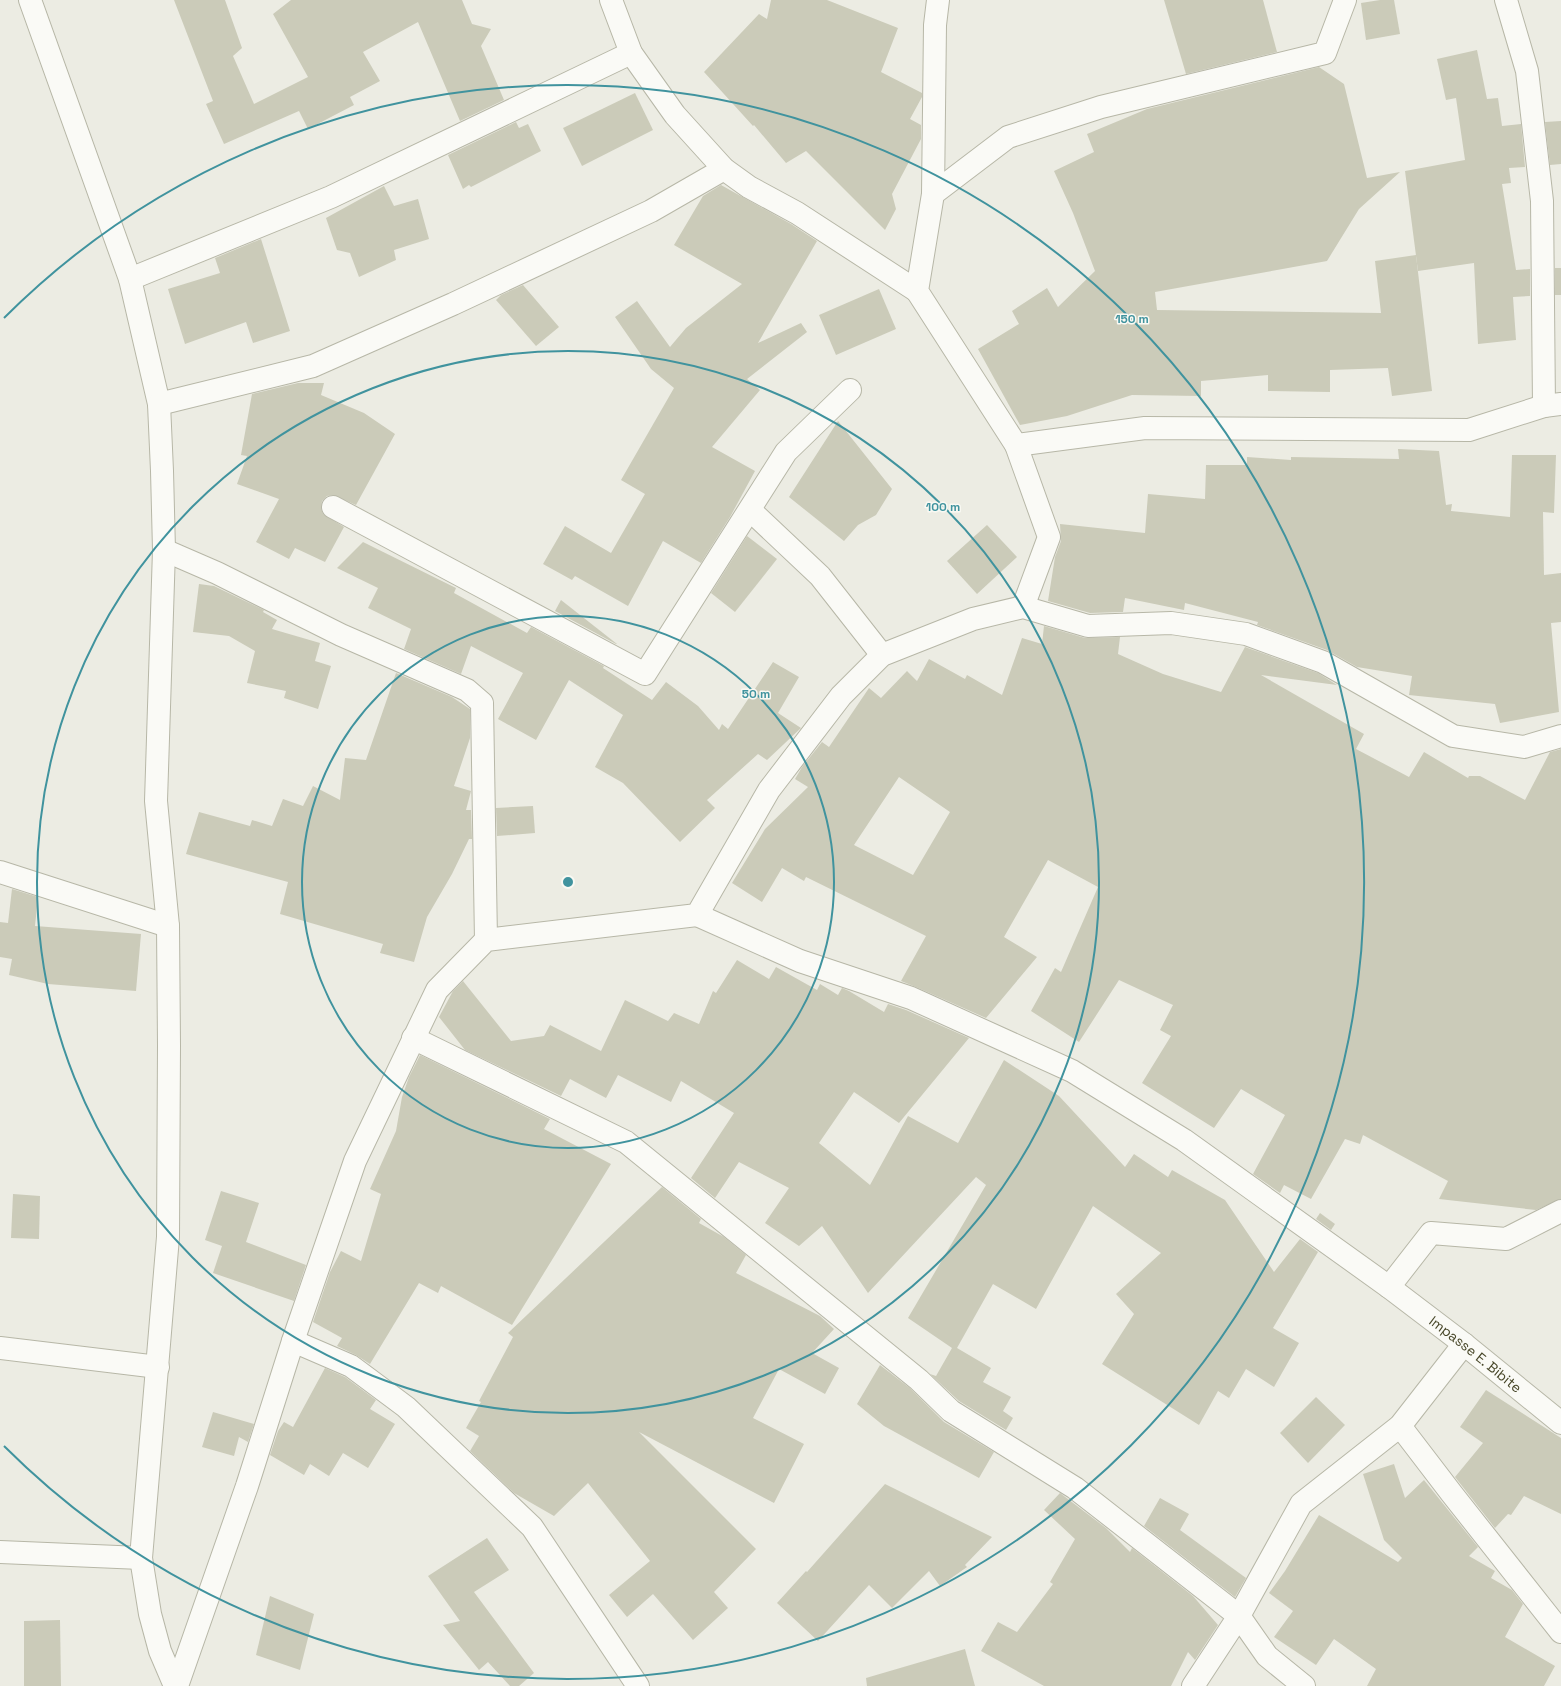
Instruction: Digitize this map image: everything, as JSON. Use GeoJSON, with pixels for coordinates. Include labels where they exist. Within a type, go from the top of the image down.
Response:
{"type":"FeatureCollection","features":[{"type":"Feature","properties":{"kind":"street"},"geometry":{"type":"LineString","coordinates":[[30,0],[130,279],[158,404],[162,471],[164,550],[156,801],[168,926],[168,1238],[141,1558],[150,1614],[160,1651],[176,1686]]}},
{"type":"Feature","properties":{"kind":"street"},"geometry":{"type":"LineString","coordinates":[[611,0],[631,53],[675,115],[724,169],[749,187],[797,213],[917,291],[1016,445],[1049,537],[1024,607]]}},
{"type":"Feature","properties":{"kind":"street"},"geometry":{"type":"LineString","coordinates":[[917,291],[933,194],[935,25],[938,0]]}},
{"type":"Feature","properties":{"kind":"street"},"geometry":{"type":"LineString","coordinates":[[933,194],[1008,138],[1101,107],[1325,53],[1345,0]]}},
{"type":"Feature","properties":{"kind":"street"},"geometry":{"type":"LineString","coordinates":[[1016,445],[1145,428],[1469,430],[1553,405],[1542,201],[1527,71],[1506,0]]}},
{"type":"Feature","properties":{"kind":"street"},"geometry":{"type":"LineString","coordinates":[[130,279],[331,197],[631,53]]}},
{"type":"Feature","properties":{"kind":"street"},"geometry":{"type":"LineString","coordinates":[[158,404],[313,366],[453,304],[651,211],[724,169]]}},
{"type":"Feature","properties":{"kind":"street"},"geometry":{"type":"LineString","coordinates":[[333,507],[645,674],[786,452],[850,390]]}},
{"type":"Feature","properties":{"kind":"street"},"geometry":{"type":"LineString","coordinates":[[750,510],[820,576],[882,655]]}},
{"type":"Feature","properties":{"kind":"street"},"geometry":{"type":"LineString","coordinates":[[164,550],[217,573],[341,635],[467,690],[482,703],[486,940]]}},
{"type":"Feature","properties":{"kind":"street"},"geometry":{"type":"LineString","coordinates":[[176,1686],[247,1486],[293,1341],[355,1161],[437,990],[486,940],[697,915],[769,790],[841,696],[882,655],[973,619],[1024,607],[1088,626],[1171,622],[1246,634],[1323,662],[1452,736],[1524,746],[1561,736]]}},
{"type":"Feature","properties":{"kind":"street"},"geometry":{"type":"LineString","coordinates":[[0,872],[168,926]]}},
{"type":"Feature","properties":{"kind":"street","name":"Impasse E. Bibite"},"geometry":{"type":"LineString","coordinates":[[697,915],[800,961],[911,998],[1072,1071],[1184,1140],[1389,1287],[1464,1344],[1561,1423]]}},
{"type":"Feature","properties":{"kind":"street"},"geometry":{"type":"LineString","coordinates":[[413,1038],[626,1142],[918,1380],[951,1411],[1075,1488],[1239,1616],[1267,1656],[1304,1686]]}},
{"type":"Feature","properties":{"kind":"street"},"geometry":{"type":"LineString","coordinates":[[1389,1287],[1431,1234],[1506,1239],[1561,1211]]}},
{"type":"Feature","properties":{"kind":"street"},"geometry":{"type":"LineString","coordinates":[[293,1341],[351,1366],[406,1407],[532,1527],[638,1686]]}},
{"type":"Feature","properties":{"kind":"street"},"geometry":{"type":"LineString","coordinates":[[1193,1686],[1239,1616],[1300,1504],[1400,1426],[1464,1344]]}},
{"type":"Feature","properties":{"kind":"street"},"geometry":{"type":"LineString","coordinates":[[0,1348],[158,1367]]}},
{"type":"Feature","properties":{"kind":"street"},"geometry":{"type":"LineString","coordinates":[[1400,1426],[1561,1632]]}},
{"type":"Feature","properties":{"kind":"street"},"geometry":{"type":"LineString","coordinates":[[0,1552],[141,1558]]}},
{"type":"Feature","properties":{"kind":"building"},"geometry":{"type":"Polygon","coordinates":[[[174,0],[225,0],[242,48],[233,56],[254,104],[308,77],[273,14],[291,0],[462,0],[472,24],[491,29],[481,46],[504,100],[460,121],[418,22],[363,52],[380,81],[350,97],[354,105],[308,129],[299,111],[224,144],[206,104],[213,101],[174,0]]]}},
{"type":"Feature","properties":{"kind":"building"},"geometry":{"type":"Polygon","coordinates":[[[771,0],[827,0],[898,28],[881,72],[922,93],[922,97],[910,119],[921,125],[921,139],[892,194],[896,209],[885,230],[806,151],[786,163],[754,125],[753,126],[704,72],[759,14],[767,19],[771,0]]]}},
{"type":"Feature","properties":{"kind":"building"},"geometry":{"type":"Polygon","coordinates":[[[1164,0],[1263,0],[1277,52],[1186,74],[1164,0]]]}},
{"type":"Feature","properties":{"kind":"building"},"geometry":{"type":"Polygon","coordinates":[[[1380,0],[1394,0],[1400,34],[1366,40],[1361,3],[1380,0]]]}},
{"type":"Feature","properties":{"kind":"building"},"geometry":{"type":"Polygon","coordinates":[[[1477,50],[1487,99],[1498,98],[1502,126],[1521,124],[1525,167],[1509,168],[1511,183],[1502,184],[1516,270],[1530,269],[1530,296],[1513,297],[1516,340],[1478,344],[1474,263],[1418,271],[1405,171],[1465,160],[1456,98],[1446,100],[1437,59],[1477,50]]]}},
{"type":"Feature","properties":{"kind":"building"},"geometry":{"type":"Polygon","coordinates":[[[1319,67],[1344,84],[1367,178],[1400,172],[1359,209],[1327,261],[1155,292],[1157,310],[1381,313],[1375,261],[1416,255],[1432,391],[1392,396],[1388,368],[1330,370],[1330,392],[1268,391],[1268,375],[1201,381],[1201,396],[1132,395],[1067,416],[1020,425],[978,349],[1019,324],[1012,311],[1047,288],[1058,307],[1095,271],[1073,213],[1054,171],[1094,152],[1087,134],[1147,109],[1319,67]]]}},
{"type":"Feature","properties":{"kind":"building"},"geometry":{"type":"Polygon","coordinates":[[[635,93],[653,130],[582,166],[563,128],[635,93]]]}},
{"type":"Feature","properties":{"kind":"building"},"geometry":{"type":"Polygon","coordinates":[[[1561,121],[1561,164],[1550,165],[1545,122],[1561,121]]]}},
{"type":"Feature","properties":{"kind":"building"},"geometry":{"type":"Polygon","coordinates":[[[516,122],[519,128],[528,124],[541,151],[471,187],[469,185],[463,189],[448,155],[516,122]]]}},
{"type":"Feature","properties":{"kind":"building"},"geometry":{"type":"Polygon","coordinates":[[[721,185],[791,224],[817,241],[758,343],[801,323],[807,332],[747,379],[760,390],[712,447],[755,471],[730,517],[701,563],[663,541],[628,606],[575,576],[572,580],[543,564],[565,526],[611,553],[645,494],[621,480],[674,388],[651,369],[615,317],[637,301],[670,347],[686,328],[742,284],[674,245],[703,196],[721,185]]]}},
{"type":"Feature","properties":{"kind":"building"},"geometry":{"type":"Polygon","coordinates":[[[384,186],[394,206],[418,199],[429,239],[394,250],[396,260],[359,277],[350,253],[337,250],[326,218],[384,186]]]}},
{"type":"Feature","properties":{"kind":"building"},"geometry":{"type":"Polygon","coordinates":[[[261,239],[290,331],[253,343],[246,322],[185,344],[168,289],[220,273],[215,258],[261,239]]]}},
{"type":"Feature","properties":{"kind":"building"},"geometry":{"type":"Polygon","coordinates":[[[1555,268],[1561,268],[1561,295],[1555,295],[1555,268]]]}},
{"type":"Feature","properties":{"kind":"building"},"geometry":{"type":"Polygon","coordinates":[[[523,285],[559,327],[536,346],[496,300],[501,295],[523,285]]]}},
{"type":"Feature","properties":{"kind":"building"},"geometry":{"type":"Polygon","coordinates":[[[879,289],[896,329],[836,355],[819,315],[879,289]]]}},
{"type":"Feature","properties":{"kind":"building"},"geometry":{"type":"Polygon","coordinates":[[[298,383],[324,383],[321,395],[364,413],[395,434],[356,505],[333,495],[327,496],[322,501],[321,508],[323,514],[344,527],[325,562],[295,548],[289,559],[256,542],[279,499],[237,484],[247,456],[241,455],[252,394],[298,383]]]}},
{"type":"Feature","properties":{"kind":"building"},"geometry":{"type":"Polygon","coordinates":[[[838,421],[892,489],[876,515],[858,525],[844,541],[789,497],[838,421]]]}},
{"type":"Feature","properties":{"kind":"building"},"geometry":{"type":"Polygon","coordinates":[[[1398,449],[1439,451],[1446,505],[1452,504],[1451,511],[1510,517],[1512,455],[1556,455],[1554,513],[1543,512],[1544,575],[1561,573],[1561,622],[1551,623],[1559,712],[1500,723],[1495,704],[1409,695],[1412,676],[1357,667],[1327,650],[1257,625],[1258,622],[1185,603],[1184,610],[1125,598],[1123,612],[1090,613],[1048,601],[1055,557],[1061,541],[1060,524],[1145,533],[1148,494],[1205,499],[1206,465],[1247,465],[1247,457],[1291,460],[1291,457],[1399,459],[1398,449]]]}},
{"type":"Feature","properties":{"kind":"building"},"geometry":{"type":"Polygon","coordinates":[[[987,525],[1017,557],[977,594],[947,561],[987,525]]]}},
{"type":"Feature","properties":{"kind":"building"},"geometry":{"type":"Polygon","coordinates":[[[747,536],[777,559],[735,612],[711,593],[747,536]]]}},
{"type":"Feature","properties":{"kind":"building"},"geometry":{"type":"Polygon","coordinates":[[[363,542],[456,588],[454,593],[527,633],[531,627],[604,666],[603,668],[652,700],[666,682],[698,706],[719,730],[722,724],[728,729],[773,662],[799,677],[778,713],[801,728],[767,760],[758,754],[707,800],[715,808],[680,842],[623,783],[595,767],[623,715],[569,680],[536,740],[498,719],[523,673],[471,646],[461,674],[404,649],[411,629],[368,608],[378,588],[337,568],[363,542]]]}},
{"type":"Feature","properties":{"kind":"building"},"geometry":{"type":"Polygon","coordinates":[[[199,584],[214,586],[264,610],[263,612],[277,620],[272,629],[320,643],[315,661],[331,666],[318,709],[284,698],[286,691],[247,683],[255,651],[229,636],[193,632],[199,584]]]}},
{"type":"Feature","properties":{"kind":"building"},"geometry":{"type":"Polygon","coordinates":[[[561,600],[617,644],[555,611],[561,600]]]}},
{"type":"Feature","properties":{"kind":"building"},"geometry":{"type":"Polygon","coordinates":[[[1044,626],[1085,638],[1120,637],[1118,654],[1163,674],[1221,692],[1245,647],[1318,673],[1337,685],[1261,675],[1364,734],[1356,749],[1409,777],[1424,752],[1468,778],[1469,776],[1480,776],[1525,800],[1550,752],[1561,749],[1561,1199],[1536,1210],[1439,1199],[1448,1181],[1363,1135],[1360,1144],[1345,1139],[1311,1199],[1284,1185],[1280,1193],[1253,1174],[1285,1115],[1241,1089],[1214,1128],[1142,1083],[1171,1036],[1160,1030],[1173,1005],[1119,980],[1079,1042],[1031,1011],[1055,968],[1061,972],[1098,887],[1048,860],[1004,937],[1037,957],[986,1018],[901,981],[926,936],[806,877],[804,881],[782,868],[762,902],[732,883],[765,829],[808,787],[795,779],[802,767],[822,742],[829,747],[869,688],[881,698],[907,671],[917,681],[929,659],[965,679],[967,675],[1002,695],[1022,638],[1042,644],[1044,626]],[[899,777],[854,845],[913,875],[950,812],[899,777]]]}},
{"type":"Feature","properties":{"kind":"building"},"geometry":{"type":"Polygon","coordinates":[[[396,673],[452,697],[470,709],[470,738],[454,786],[471,791],[466,810],[471,810],[472,839],[469,839],[452,874],[427,917],[414,962],[380,953],[383,944],[280,914],[288,882],[186,854],[199,812],[250,826],[252,820],[272,826],[283,799],[303,806],[313,786],[340,800],[345,758],[366,760],[396,673]]]}},
{"type":"Feature","properties":{"kind":"building"},"geometry":{"type":"Polygon","coordinates":[[[533,806],[535,833],[497,836],[496,808],[533,806]]]}},
{"type":"Feature","properties":{"kind":"building"},"geometry":{"type":"Polygon","coordinates":[[[12,889],[38,897],[35,926],[141,934],[136,991],[48,984],[9,975],[12,959],[0,957],[0,922],[8,923],[12,889]]]}},
{"type":"Feature","properties":{"kind":"building"},"geometry":{"type":"Polygon","coordinates":[[[737,960],[769,979],[776,967],[817,990],[820,984],[838,995],[842,988],[884,1012],[888,1004],[906,1010],[969,1038],[899,1123],[854,1092],[819,1143],[870,1185],[908,1116],[958,1143],[1004,1060],[1059,1096],[1125,1167],[1134,1154],[1168,1177],[1172,1170],[1225,1200],[1274,1272],[1300,1239],[1318,1252],[1273,1328],[1299,1343],[1274,1387],[1246,1369],[1229,1398],[1218,1391],[1199,1425],[1102,1364],[1134,1314],[1116,1294],[1161,1253],[1093,1206],[1036,1309],[993,1284],[957,1348],[991,1368],[983,1382],[1011,1397],[1003,1411],[1013,1418],[1006,1430],[959,1401],[930,1374],[936,1376],[952,1348],[908,1318],[986,1185],[976,1177],[868,1293],[822,1226],[799,1246],[765,1223],[789,1188],[739,1162],[715,1198],[691,1178],[734,1113],[681,1081],[671,1102],[618,1075],[606,1098],[570,1079],[561,1096],[465,1050],[439,1017],[453,991],[463,981],[511,1041],[544,1036],[550,1025],[601,1051],[625,1000],[668,1021],[674,1013],[699,1024],[713,991],[716,993],[737,960]]]}},
{"type":"Feature","properties":{"kind":"building"},"geometry":{"type":"Polygon","coordinates":[[[420,1055],[550,1119],[544,1129],[611,1164],[512,1325],[441,1286],[438,1293],[419,1283],[370,1364],[337,1346],[342,1338],[313,1322],[330,1272],[341,1251],[361,1261],[381,1194],[370,1189],[396,1131],[402,1097],[409,1077],[420,1055]]]}},
{"type":"Feature","properties":{"kind":"building"},"geometry":{"type":"Polygon","coordinates":[[[662,1187],[701,1219],[699,1223],[724,1237],[746,1255],[736,1273],[820,1316],[834,1329],[812,1353],[839,1368],[825,1394],[779,1369],[753,1418],[804,1444],[774,1503],[639,1432],[756,1549],[714,1592],[728,1608],[693,1640],[653,1594],[627,1617],[609,1595],[650,1561],[588,1483],[554,1516],[514,1493],[470,1451],[479,1436],[466,1428],[481,1402],[479,1401],[513,1337],[508,1333],[662,1187]]]}},
{"type":"Feature","properties":{"kind":"building"},"geometry":{"type":"Polygon","coordinates":[[[221,1191],[259,1203],[246,1242],[306,1265],[294,1301],[213,1273],[222,1246],[205,1240],[221,1191]]]}},
{"type":"Feature","properties":{"kind":"building"},"geometry":{"type":"Polygon","coordinates":[[[13,1194],[40,1196],[39,1239],[11,1238],[13,1194]]]}},
{"type":"Feature","properties":{"kind":"building"},"geometry":{"type":"Polygon","coordinates":[[[1320,1213],[1335,1224],[1331,1230],[1316,1219],[1320,1213]]]}},
{"type":"Feature","properties":{"kind":"building"},"geometry":{"type":"Polygon","coordinates":[[[880,1365],[911,1389],[944,1422],[994,1452],[979,1478],[884,1426],[857,1404],[880,1365]]]}},
{"type":"Feature","properties":{"kind":"building"},"geometry":{"type":"Polygon","coordinates":[[[325,1368],[345,1377],[376,1400],[370,1409],[395,1424],[368,1468],[343,1453],[329,1476],[310,1464],[304,1475],[270,1455],[278,1431],[284,1422],[293,1427],[325,1368]]]}},
{"type":"Feature","properties":{"kind":"building"},"geometry":{"type":"Polygon","coordinates":[[[1486,1390],[1561,1438],[1561,1514],[1524,1496],[1511,1515],[1508,1514],[1495,1528],[1455,1477],[1483,1443],[1460,1427],[1486,1390]]]}},
{"type":"Feature","properties":{"kind":"building"},"geometry":{"type":"Polygon","coordinates":[[[1316,1397],[1345,1425],[1308,1463],[1280,1433],[1316,1397]]]}},
{"type":"Feature","properties":{"kind":"building"},"geometry":{"type":"Polygon","coordinates":[[[213,1412],[254,1424],[248,1442],[239,1437],[234,1456],[202,1447],[213,1412]]]}},
{"type":"Feature","properties":{"kind":"building"},"geometry":{"type":"Polygon","coordinates":[[[1394,1464],[1405,1498],[1424,1480],[1478,1547],[1469,1556],[1495,1571],[1491,1578],[1512,1590],[1523,1604],[1505,1637],[1555,1666],[1544,1686],[1367,1686],[1376,1669],[1334,1639],[1316,1665],[1274,1637],[1293,1611],[1269,1593],[1285,1571],[1319,1515],[1398,1562],[1402,1558],[1384,1540],[1363,1474],[1394,1464]]]}},
{"type":"Feature","properties":{"kind":"building"},"geometry":{"type":"Polygon","coordinates":[[[885,1484],[992,1537],[965,1565],[967,1567],[940,1586],[929,1571],[892,1608],[869,1585],[818,1641],[777,1603],[806,1571],[807,1572],[885,1484]]]}},
{"type":"Feature","properties":{"kind":"building"},"geometry":{"type":"Polygon","coordinates":[[[1060,1493],[1106,1528],[1130,1552],[1132,1548],[1193,1596],[1218,1625],[1195,1660],[1188,1652],[1171,1686],[1044,1686],[981,1651],[998,1622],[1017,1632],[1053,1584],[1050,1582],[1075,1539],[1044,1510],[1060,1493]]]}},
{"type":"Feature","properties":{"kind":"building"},"geometry":{"type":"Polygon","coordinates":[[[1160,1498],[1189,1514],[1180,1530],[1246,1578],[1235,1597],[1144,1526],[1160,1498]]]}},
{"type":"Feature","properties":{"kind":"building"},"geometry":{"type":"Polygon","coordinates":[[[487,1538],[509,1570],[474,1592],[534,1673],[519,1686],[510,1686],[488,1662],[479,1670],[443,1625],[460,1621],[428,1576],[487,1538]]]}},
{"type":"Feature","properties":{"kind":"building"},"geometry":{"type":"Polygon","coordinates":[[[270,1596],[314,1614],[300,1670],[256,1655],[270,1596]]]}},
{"type":"Feature","properties":{"kind":"building"},"geometry":{"type":"Polygon","coordinates":[[[60,1620],[61,1686],[24,1686],[24,1621],[60,1620]]]}},
{"type":"Feature","properties":{"kind":"building"},"geometry":{"type":"Polygon","coordinates":[[[965,1649],[975,1686],[867,1686],[866,1678],[965,1649]]]}}]}
